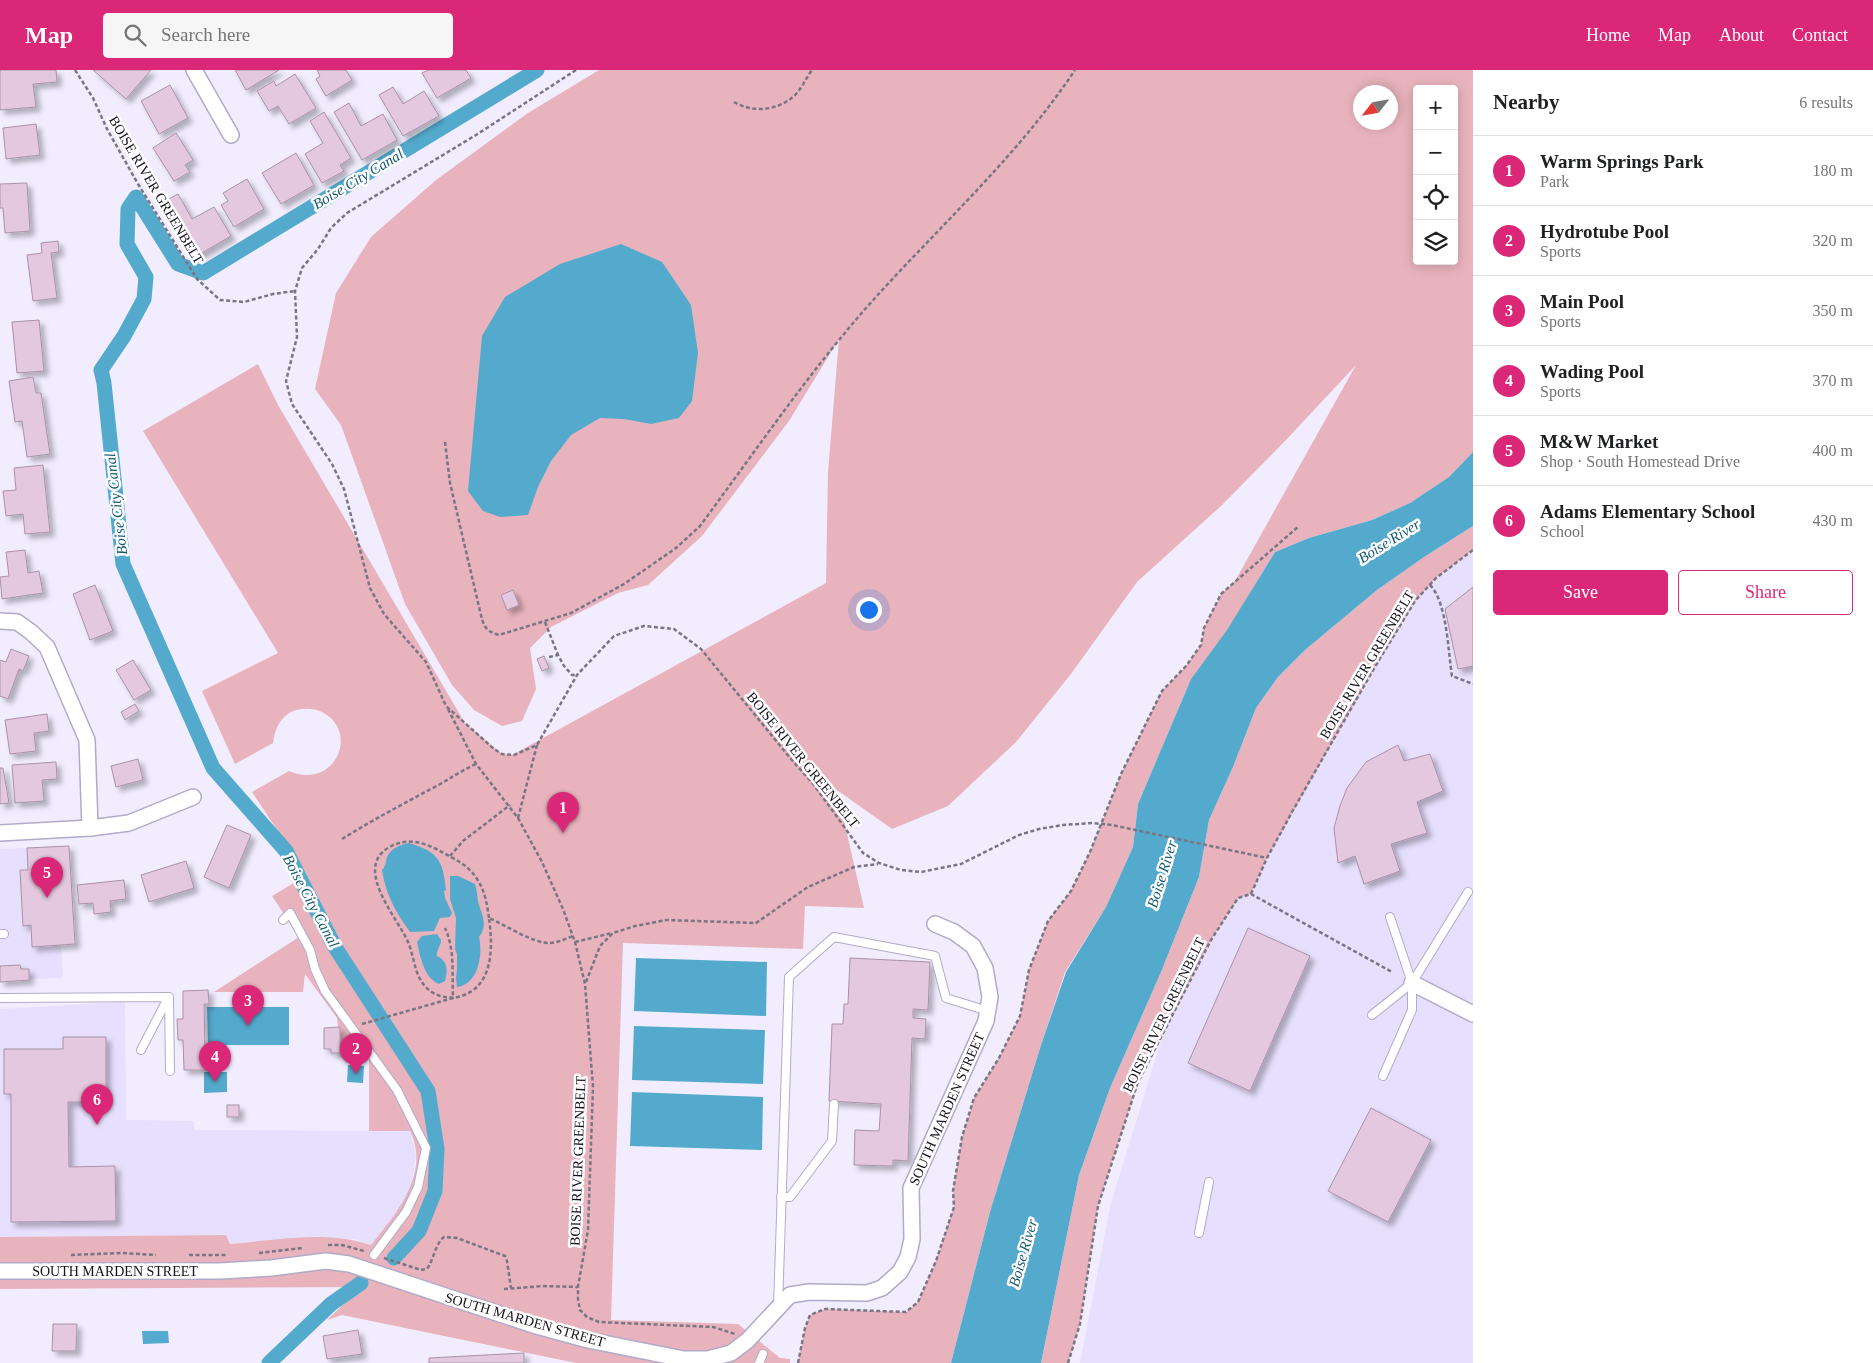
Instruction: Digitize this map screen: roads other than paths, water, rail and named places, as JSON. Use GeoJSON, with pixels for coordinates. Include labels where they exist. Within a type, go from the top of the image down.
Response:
{"type":"FeatureCollection","features":[{"type":"Feature","properties":{"kind":"street"},"geometry":{"type":"LineString","coordinates":[[194,70],[231,135]]}},
{"type":"Feature","properties":{"kind":"street"},"geometry":{"type":"LineString","coordinates":[[0,621],[17,622],[32,632],[46,648],[86,740],[90,828]]}},
{"type":"Feature","properties":{"kind":"street"},"geometry":{"type":"LineString","coordinates":[[0,833],[90,828],[129,823],[193,797]]}},
{"type":"Feature","properties":{"kind":"street","name":"SOUTH MARDEN STREET"},"geometry":{"type":"LineString","coordinates":[[0,1272],[220,1271],[270,1268],[326,1261],[349,1264],[533,1325],[588,1340],[684,1359],[708,1360],[731,1353],[747,1341],[790,1296],[809,1292],[867,1293],[882,1288],[900,1272],[908,1257],[912,1239],[910,1188],[986,1021],[990,997],[985,968],[973,946],[954,932],[935,924]]}},
{"type":"Feature","properties":{"kind":"street"},"geometry":{"type":"LineString","coordinates":[[1412,983],[1473,1014]]}},
{"type":"Feature","properties":{"kind":"lane"},"geometry":{"type":"LineString","coordinates":[[1372,1015],[1412,983],[1468,892]]}},
{"type":"Feature","properties":{"kind":"lane"},"geometry":{"type":"LineString","coordinates":[[283,920],[290,913],[310,950],[315,969],[325,991],[397,1090],[426,1148],[418,1187],[406,1212],[374,1255]]}},
{"type":"Feature","properties":{"kind":"lane"},"geometry":{"type":"LineString","coordinates":[[1383,1076],[1412,1010],[1412,983],[1390,917]]}},
{"type":"Feature","properties":{"kind":"lane"},"geometry":{"type":"LineString","coordinates":[[778,1308],[789,978],[834,937],[935,956],[946,998],[988,1011]]}},
{"type":"Feature","properties":{"kind":"lane"},"geometry":{"type":"LineString","coordinates":[[0,998],[169,997]]}},
{"type":"Feature","properties":{"kind":"lane"},"geometry":{"type":"LineString","coordinates":[[141,1050],[169,997]]}},
{"type":"Feature","properties":{"kind":"lane"},"geometry":{"type":"LineString","coordinates":[[169,997],[170,1072]]}},
{"type":"Feature","properties":{"kind":"lane"},"geometry":{"type":"LineString","coordinates":[[781,1197],[790,1197],[832,1141],[834,1104]]}},
{"type":"Feature","properties":{"kind":"lane"},"geometry":{"type":"LineString","coordinates":[[1199,1233],[1209,1182]]}},
{"type":"Feature","properties":{"kind":"lane"},"geometry":{"type":"LineString","coordinates":[[760,1363],[763,1354]]}},
{"type":"Feature","properties":{"kind":"water"},"geometry":{"type":"Polygon","coordinates":[[[621,244],[662,262],[691,305],[698,353],[692,401],[679,418],[651,424],[624,419],[600,418],[571,435],[551,461],[538,487],[528,515],[500,517],[483,511],[468,491],[482,336],[505,297],[560,264],[621,244]]]}},
{"type":"Feature","properties":{"kind":"water","name":"Boise River"},"geometry":{"type":"Polygon","coordinates":[[[1473,452],[1473,526],[1377,590],[1305,650],[1278,677],[1256,708],[1233,767],[1209,820],[1199,877],[1161,972],[1110,1088],[1079,1175],[1041,1363],[951,1363],[990,1212],[1041,1045],[1066,972],[1106,907],[1133,847],[1138,804],[1191,679],[1227,630],[1275,552],[1309,538],[1372,520],[1410,503],[1449,477],[1473,452]]]}},
{"type":"Feature","properties":{"kind":"water"},"geometry":{"type":"Polygon","coordinates":[[[409,843],[433,854],[438,859],[443,872],[446,890],[444,891],[445,898],[452,913],[450,917],[440,918],[434,931],[410,932],[396,910],[386,887],[382,870],[388,855],[395,848],[409,843]]]}},
{"type":"Feature","properties":{"kind":"water"},"geometry":{"type":"Polygon","coordinates":[[[450,876],[458,876],[475,884],[484,924],[479,937],[480,960],[475,974],[464,985],[457,987],[456,918],[450,899],[450,876]]]}},
{"type":"Feature","properties":{"kind":"water"},"geometry":{"type":"Polygon","coordinates":[[[437,934],[441,940],[437,956],[445,963],[447,970],[445,981],[439,984],[426,972],[417,942],[422,936],[437,934]]]}},
{"type":"Feature","properties":{"kind":"water"},"geometry":{"type":"Polygon","coordinates":[[[636,958],[767,962],[766,1016],[634,1011],[636,958]]]}},
{"type":"Feature","properties":{"kind":"water"},"geometry":{"type":"Polygon","coordinates":[[[207,1007],[289,1007],[289,1045],[208,1045],[207,1007]]]}},
{"type":"Feature","properties":{"kind":"water"},"geometry":{"type":"Polygon","coordinates":[[[634,1026],[765,1030],[763,1084],[632,1080],[634,1026]]]}},
{"type":"Feature","properties":{"kind":"water"},"geometry":{"type":"Polygon","coordinates":[[[348,1065],[364,1066],[363,1083],[347,1082],[348,1065]]]}},
{"type":"Feature","properties":{"kind":"water"},"geometry":{"type":"Polygon","coordinates":[[[204,1072],[227,1072],[227,1092],[204,1093],[204,1072]]]}},
{"type":"Feature","properties":{"kind":"water"},"geometry":{"type":"Polygon","coordinates":[[[632,1092],[763,1097],[762,1150],[630,1146],[632,1092]]]}},
{"type":"Feature","properties":{"kind":"water"},"geometry":{"type":"Polygon","coordinates":[[[142,1331],[168,1331],[169,1343],[143,1344],[142,1331]]]}},
{"type":"Feature","properties":{"kind":"waterway","name":"Boise City Canal"},"geometry":{"type":"LineString","coordinates":[[394,1258],[419,1231],[435,1191],[437,1149],[428,1091],[335,947],[286,851],[213,768],[123,564],[104,383],[101,370],[124,336],[144,299],[146,277],[127,244],[128,209],[136,197],[178,264],[203,273],[537,70]]}},
{"type":"Feature","properties":{"kind":"waterway","name":"Boise City Canal"},"geometry":{"type":"LineString","coordinates":[[269,1363],[331,1304],[361,1283]]}},
{"type":"Feature","properties":{"kind":"place","name":"Warm Springs Park"},"geometry":{"type":"Point","coordinates":[563,833]}},
{"type":"Feature","properties":{"kind":"place","name":"M&W Market"},"geometry":{"type":"Point","coordinates":[47,898]}},
{"type":"Feature","properties":{"kind":"place","name":"Main Pool"},"geometry":{"type":"Point","coordinates":[248,1026]}},
{"type":"Feature","properties":{"kind":"place","name":"Hydrotube Pool"},"geometry":{"type":"Point","coordinates":[356,1074]}},
{"type":"Feature","properties":{"kind":"place","name":"Wading Pool"},"geometry":{"type":"Point","coordinates":[215,1082]}},
{"type":"Feature","properties":{"kind":"place","name":"Adams Elementary School"},"geometry":{"type":"Point","coordinates":[97,1125]}}]}
